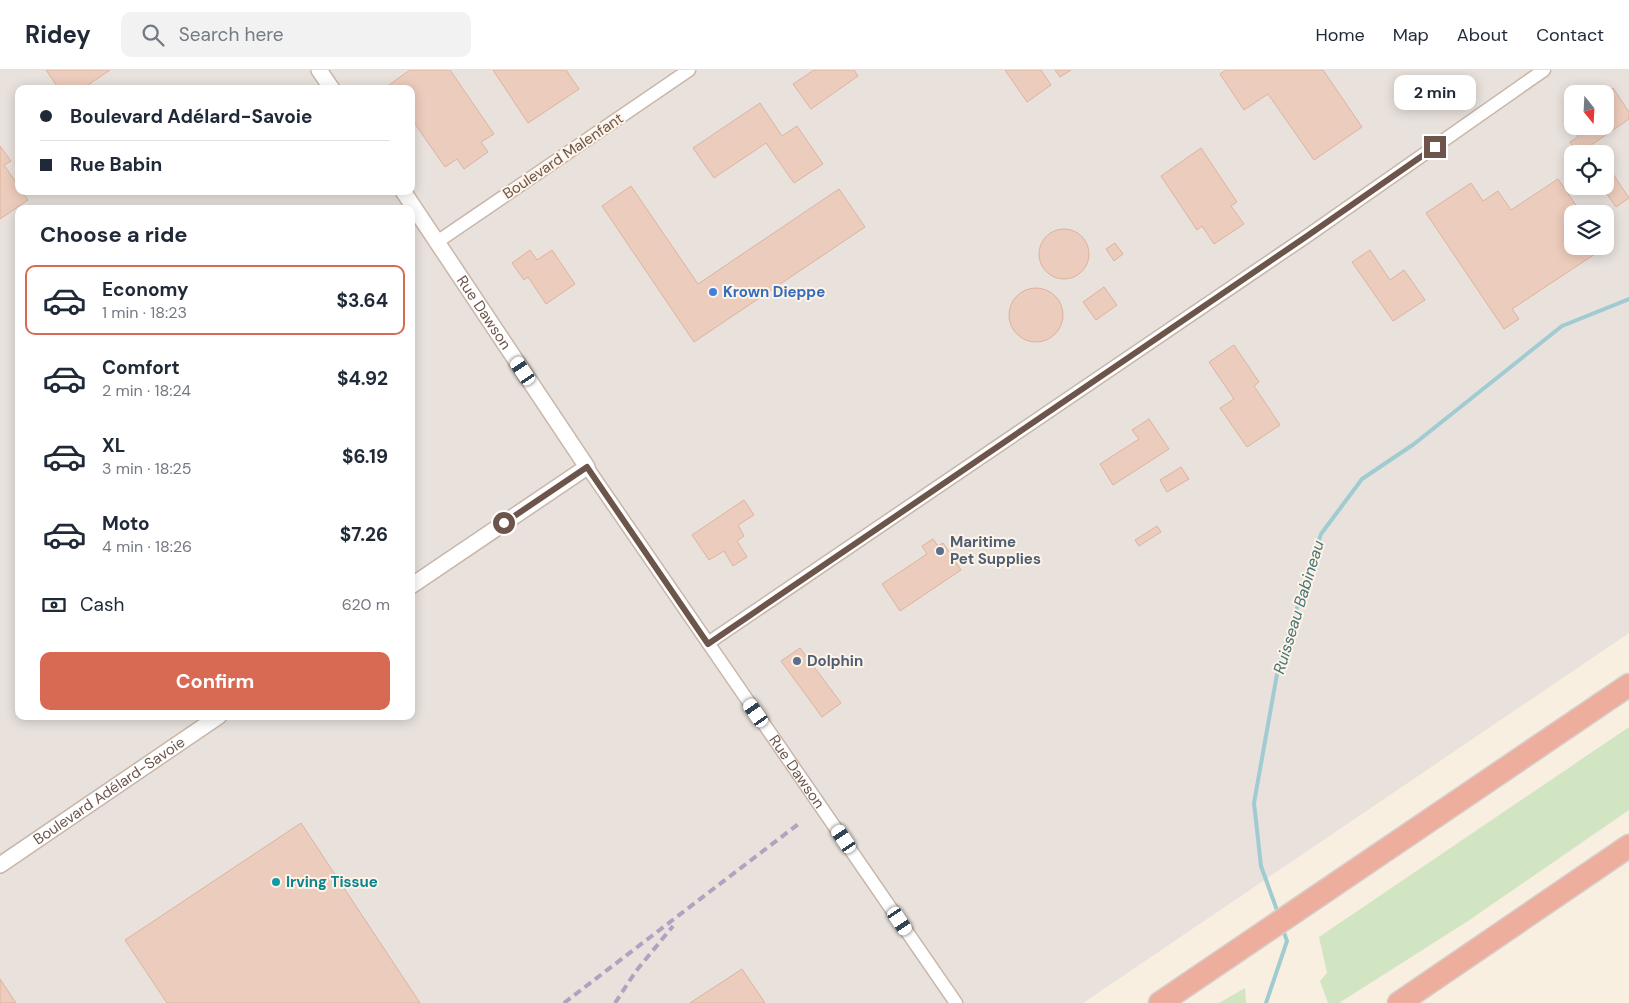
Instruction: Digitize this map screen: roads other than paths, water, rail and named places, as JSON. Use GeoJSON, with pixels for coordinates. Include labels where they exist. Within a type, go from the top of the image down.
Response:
{"type":"FeatureCollection","features":[{"type":"Feature","properties":{"kind":"highway"},"geometry":{"type":"LineString","coordinates":[[1160,1003],[1629,685]]}},
{"type":"Feature","properties":{"kind":"highway"},"geometry":{"type":"LineString","coordinates":[[1399,1003],[1629,846]]}},
{"type":"Feature","properties":{"kind":"street"},"geometry":{"type":"LineString","coordinates":[[319,70],[329,85]]}},
{"type":"Feature","properties":{"kind":"street","name":"Boulevard Malenfant"},"geometry":{"type":"LineString","coordinates":[[437,242],[689,70]]}},
{"type":"Feature","properties":{"kind":"street"},"geometry":{"type":"LineString","coordinates":[[708,644],[1310,234],[1544,70]]}},
{"type":"Feature","properties":{"kind":"street","name":"Rue Dawson"},"geometry":{"type":"LineString","coordinates":[[415,210],[587,467],[956,1003]]}},
{"type":"Feature","properties":{"kind":"street"},"geometry":{"type":"LineString","coordinates":[[415,583],[587,467]]}},
{"type":"Feature","properties":{"kind":"street","name":"Boulevard Adélard-Savoie"},"geometry":{"type":"LineString","coordinates":[[0,865],[213,720]]}},
{"type":"Feature","properties":{"kind":"waterway","name":"Ruisseau Babineau"},"geometry":{"type":"LineString","coordinates":[[1278,913],[1261,866],[1254,803],[1279,663],[1321,534],[1362,479],[1414,444],[1562,326],[1629,299]]}},
{"type":"Feature","properties":{"kind":"waterway","name":"Ruisseau Babineau"},"geometry":{"type":"LineString","coordinates":[[1266,1003],[1287,941],[1283,930]]}},
{"type":"Feature","properties":{"kind":"railway"},"geometry":{"type":"LineString","coordinates":[[564,1003],[801,822]]}},
{"type":"Feature","properties":{"kind":"railway"},"geometry":{"type":"LineString","coordinates":[[615,1003],[636,971],[673,926]]}},
{"type":"Feature","properties":{"kind":"place","name":"Krown Dieppe"},"geometry":{"type":"Point","coordinates":[713,292]}},
{"type":"Feature","properties":{"kind":"place","name":"Maritime Pet Supplies"},"geometry":{"type":"Point","coordinates":[940,551]}},
{"type":"Feature","properties":{"kind":"place","name":"Dolphin"},"geometry":{"type":"Point","coordinates":[797,661]}},
{"type":"Feature","properties":{"kind":"place","name":"Irving Tissue"},"geometry":{"type":"Point","coordinates":[276,882]}}]}
